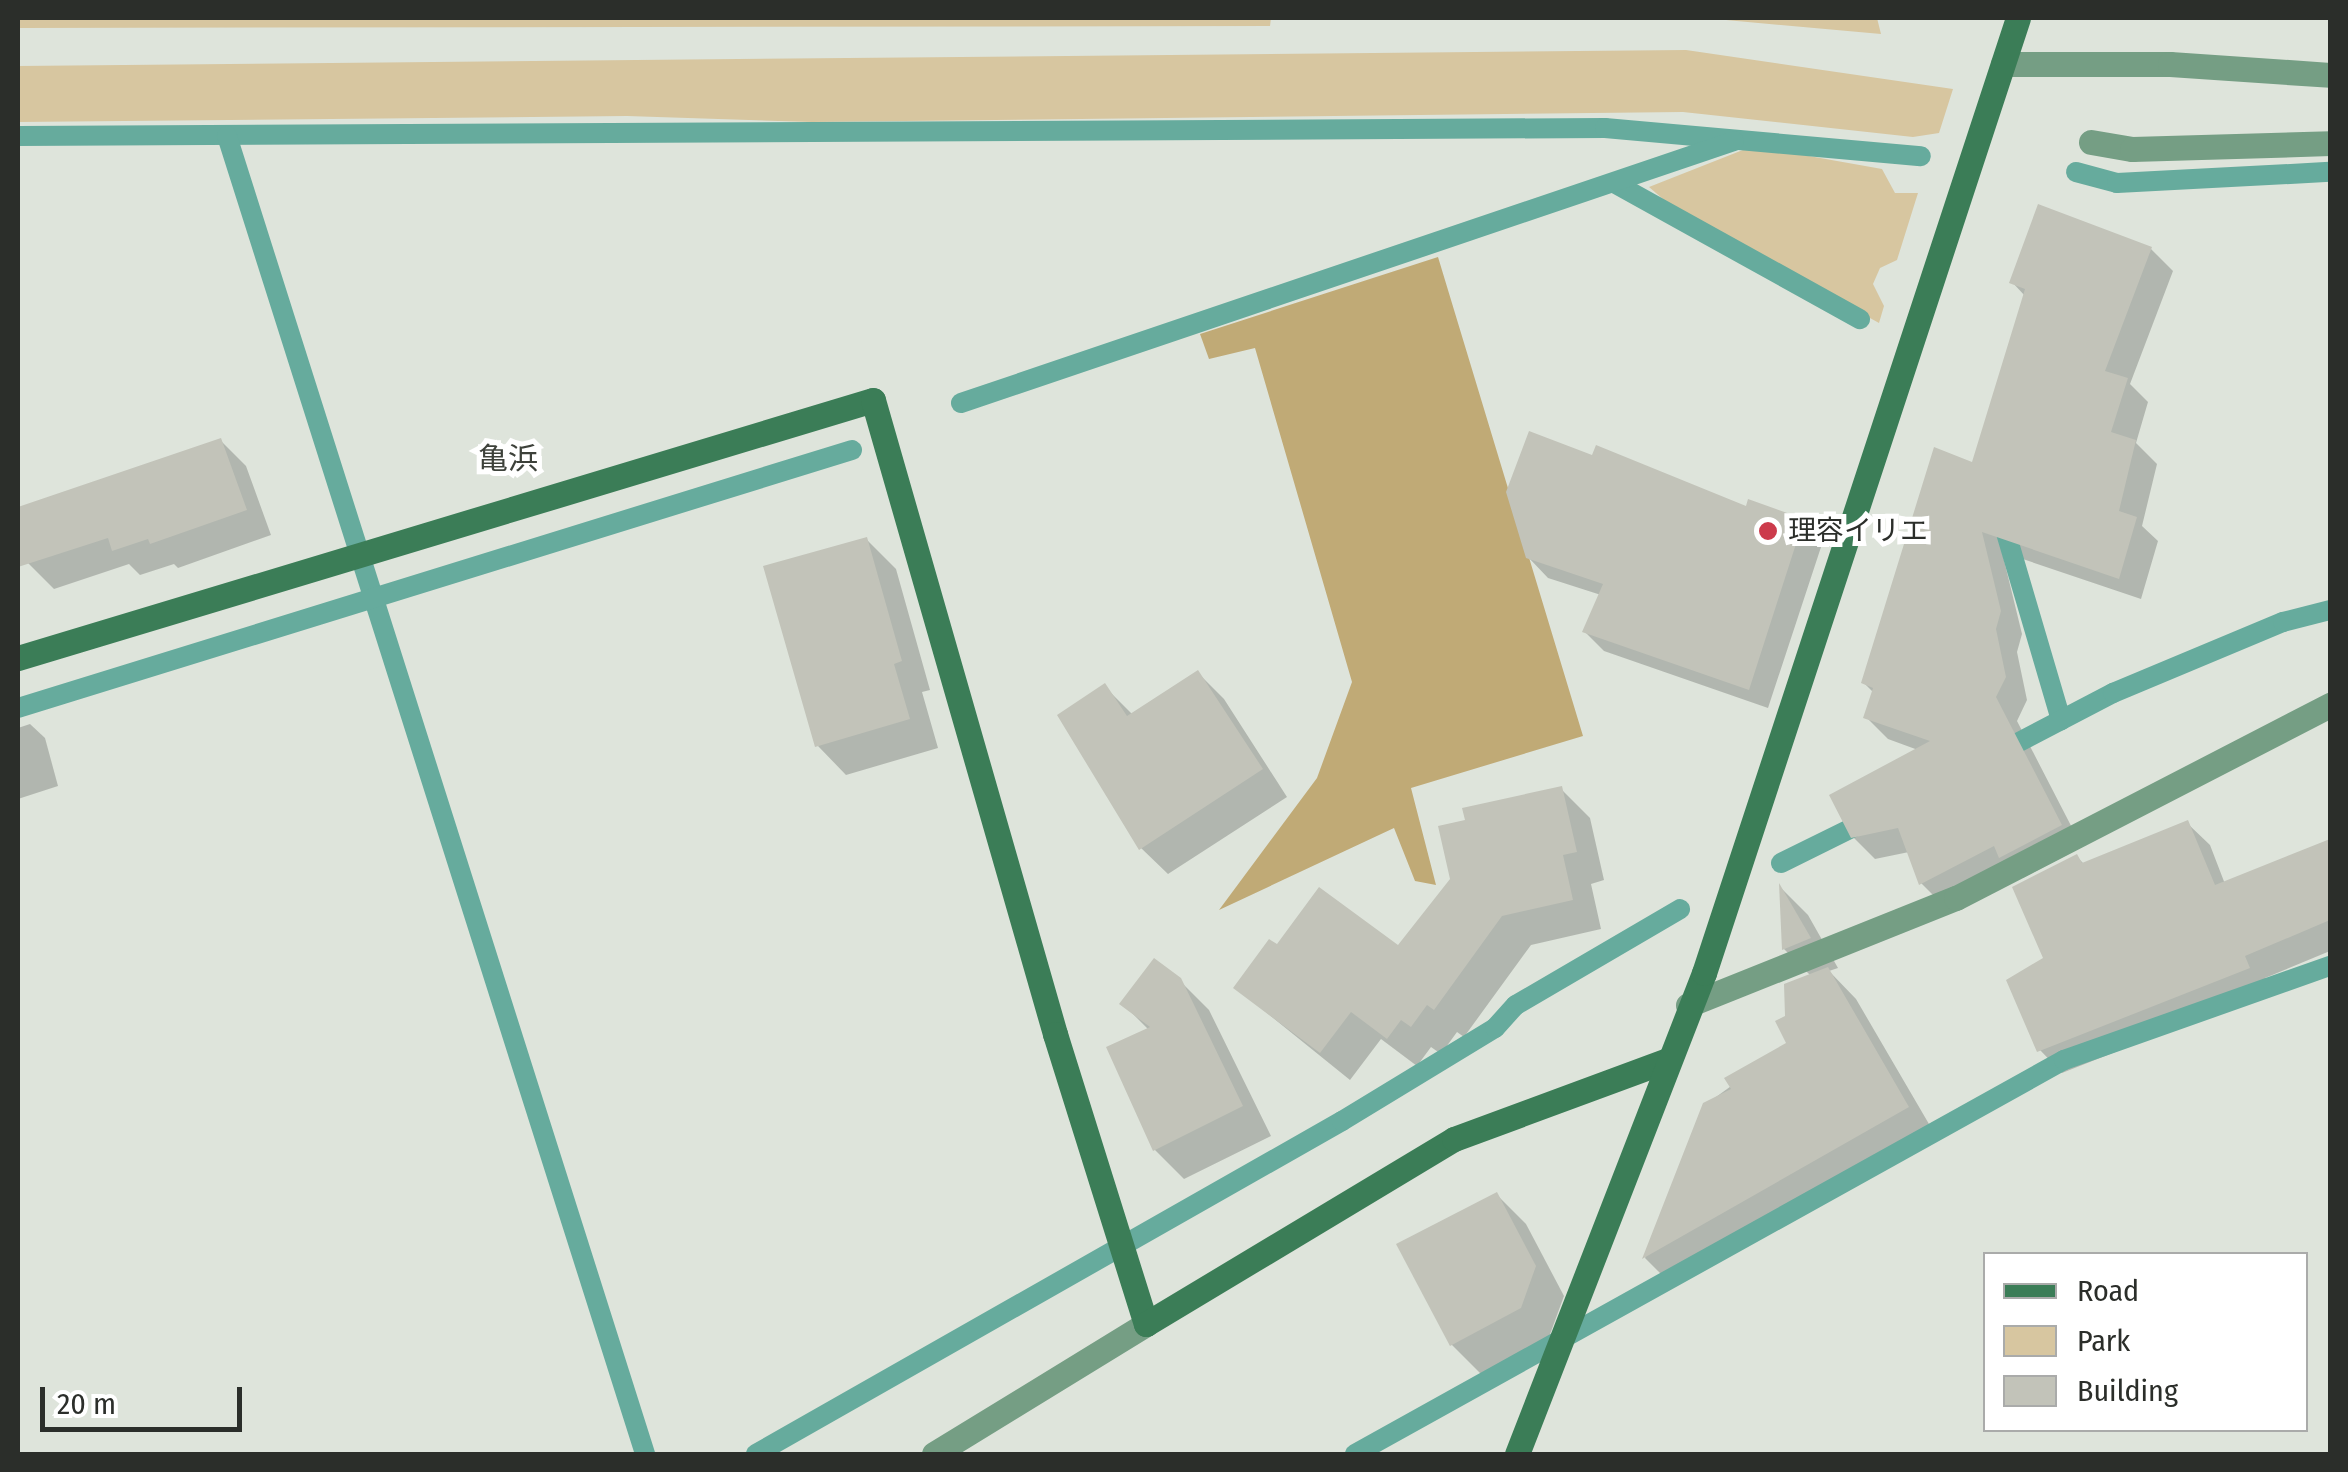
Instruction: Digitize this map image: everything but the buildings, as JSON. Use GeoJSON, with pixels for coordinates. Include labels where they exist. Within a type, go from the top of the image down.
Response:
{"type":"FeatureCollection","features":[{"type":"Feature","properties":{"kind":"street"},"geometry":{"type":"LineString","coordinates":[[1517,1454],[1583,1294],[1670,1059],[2016,23]]}},
{"type":"Feature","properties":{"kind":"street"},"geometry":{"type":"LineString","coordinates":[[2003,64],[2170,64],[2330,75]]}},
{"type":"Feature","properties":{"kind":"street"},"geometry":{"type":"LineString","coordinates":[[2090,142],[2132,149],[2330,143]]}},
{"type":"Feature","properties":{"kind":"street"},"geometry":{"type":"LineString","coordinates":[[18,658],[873,400],[1146,1324]]}},
{"type":"Feature","properties":{"kind":"street"},"geometry":{"type":"LineString","coordinates":[[1688,1005],[1956,898],[2330,705]]}},
{"type":"Feature","properties":{"kind":"street"},"geometry":{"type":"LineString","coordinates":[[934,1454],[1454,1139],[1670,1059]]}},
{"type":"Feature","properties":{"kind":"green space"},"geometry":{"type":"Polygon","coordinates":[[[18,18],[1271,18],[1270,26],[18,28],[18,18]]]}},
{"type":"Feature","properties":{"kind":"green space"},"geometry":{"type":"Polygon","coordinates":[[[1383,18],[1877,18],[1881,34],[1726,20],[1383,18]]]}},
{"type":"Feature","properties":{"kind":"green space"},"geometry":{"type":"Polygon","coordinates":[[[1686,50],[1953,89],[1939,133],[1913,137],[1683,112],[812,122],[627,116],[18,122],[18,66],[1686,50]]]}},
{"type":"Feature","properties":{"kind":"green space"},"geometry":{"type":"Polygon","coordinates":[[[1753,146],[1882,169],[1895,193],[1918,193],[1897,260],[1880,268],[1873,284],[1884,306],[1879,323],[1677,211],[1649,187],[1753,146]]]}},
{"type":"Feature","properties":{"kind":"shaded area"},"geometry":{"type":"Polygon","coordinates":[[[1438,257],[1583,736],[1411,788],[1436,885],[1415,881],[1394,828],[1219,910],[1317,778],[1352,682],[1255,348],[1209,359],[1200,334],[1438,257]]]}},
{"type":"Feature","properties":{"kind":"waterway"},"geometry":{"type":"LineString","coordinates":[[18,136],[1605,128],[1921,156]]}},
{"type":"Feature","properties":{"kind":"waterway"},"geometry":{"type":"LineString","coordinates":[[227,136],[645,1454]]}},
{"type":"Feature","properties":{"kind":"waterway"},"geometry":{"type":"LineString","coordinates":[[961,403],[1734,141]]}},
{"type":"Feature","properties":{"kind":"waterway"},"geometry":{"type":"LineString","coordinates":[[2076,172],[2117,183],[2330,172]]}},
{"type":"Feature","properties":{"kind":"waterway"},"geometry":{"type":"LineString","coordinates":[[1616,184],[1860,319]]}},
{"type":"Feature","properties":{"kind":"waterway"},"geometry":{"type":"LineString","coordinates":[[18,708],[852,450]]}},
{"type":"Feature","properties":{"kind":"waterway"},"geometry":{"type":"LineString","coordinates":[[2001,516],[2061,720]]}},
{"type":"Feature","properties":{"kind":"waterway"},"geometry":{"type":"LineString","coordinates":[[1998,753],[2113,693],[2283,622],[2330,610]]}},
{"type":"Feature","properties":{"kind":"waterway"},"geometry":{"type":"LineString","coordinates":[[1781,863],[1870,819]]}},
{"type":"Feature","properties":{"kind":"waterway"},"geometry":{"type":"LineString","coordinates":[[756,1454],[1342,1121],[1495,1028],[1516,1005],[1680,909]]}},
{"type":"Feature","properties":{"kind":"waterway"},"geometry":{"type":"LineString","coordinates":[[1355,1454],[2064,1060],[2330,966]]}},
{"type":"Feature","properties":{"kind":"place","name":"理容イリエ"},"geometry":{"type":"Point","coordinates":[1768,531]}},
{"type":"Feature","properties":{"kind":"district","name":"亀浜"},"geometry":{"type":"Point","coordinates":[508,459]}}]}
